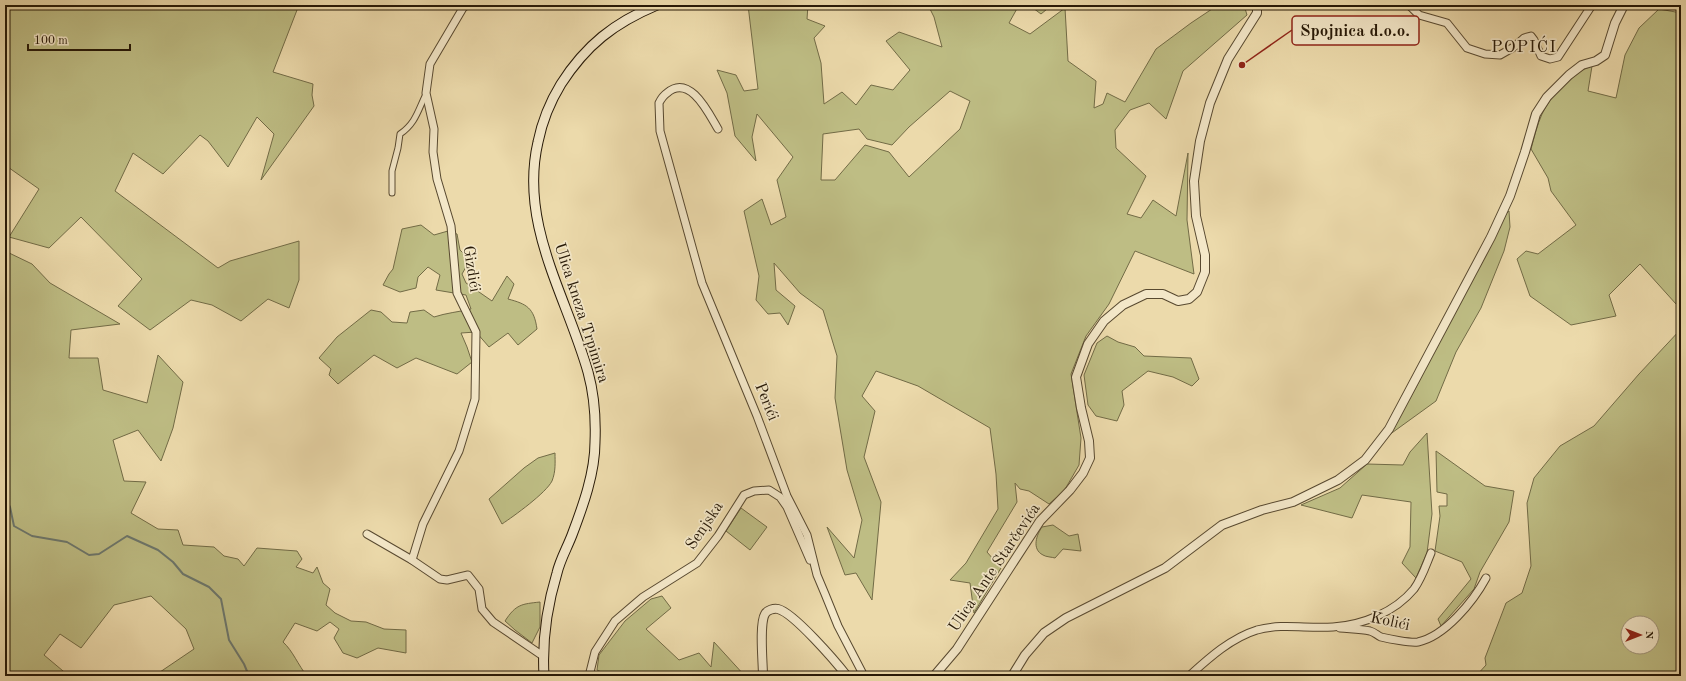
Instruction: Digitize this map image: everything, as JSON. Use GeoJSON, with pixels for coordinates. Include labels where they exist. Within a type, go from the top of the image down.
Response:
{"type":"FeatureCollection","features":[{"type":"Feature","properties":{"kind":"main road","name":"Ulica kneza Trpimira"},"geometry":{"type":"LineString","coordinates":[[544,676],[543,656],[547,614],[557,572],[576,524],[593,465],[595,422],[593,397],[588,371],[544,249],[536,216],[533,183],[534,158],[541,130],[553,97],[569,72],[588,49],[631,16],[657,5]]}},
{"type":"Feature","properties":{"kind":"street","name":"Gizdići"},"geometry":{"type":"LineString","coordinates":[[412,560],[423,524],[459,451],[475,400],[476,332],[457,294],[451,226],[437,179],[433,152],[434,129],[426,93],[430,64],[463,8],[467,5]]}},
{"type":"Feature","properties":{"kind":"street","name":"Ulica Ante Starčevića"},"geometry":{"type":"LineString","coordinates":[[934,676],[958,649],[1040,521],[1070,490],[1083,473],[1090,458],[1089,442],[1076,377],[1088,344],[1104,321],[1122,305],[1146,294],[1163,294],[1178,301],[1189,299],[1197,292],[1205,272],[1205,254],[1196,216],[1194,180],[1200,141],[1210,103],[1228,59],[1257,13],[1257,5]]}},
{"type":"Feature","properties":{"kind":"street"},"geometry":{"type":"LineString","coordinates":[[1409,5],[1419,15],[1447,24],[1467,48],[1485,54],[1500,55],[1514,47],[1524,38],[1530,36],[1534,40],[1541,56],[1550,59],[1558,57],[1592,5]]}},
{"type":"Feature","properties":{"kind":"street"},"geometry":{"type":"LineString","coordinates":[[1012,676],[1025,656],[1044,633],[1066,618],[1165,568],[1222,525],[1262,510],[1294,502],[1338,480],[1365,460],[1389,430],[1491,237],[1510,196],[1536,114],[1547,97],[1568,75],[1582,65],[1596,61],[1606,55],[1615,23],[1624,5]]}},
{"type":"Feature","properties":{"kind":"street","name":"Perići"},"geometry":{"type":"LineString","coordinates":[[718,129],[697,95],[686,89],[678,88],[667,92],[659,103],[660,131],[702,283],[757,416],[787,496],[807,535],[817,575],[838,626],[864,676]]}},
{"type":"Feature","properties":{"kind":"street"},"geometry":{"type":"LineString","coordinates":[[392,193],[392,171],[400,134],[407,129],[416,118],[426,93]]}},
{"type":"Feature","properties":{"kind":"street","name":"Senjska"},"geometry":{"type":"LineString","coordinates":[[592,676],[590,672],[595,652],[615,620],[643,597],[697,564],[718,536],[744,495],[754,491],[769,490],[780,497],[787,507],[817,575]]}},
{"type":"Feature","properties":{"kind":"street"},"geometry":{"type":"LineString","coordinates":[[367,534],[412,560],[440,579],[447,580],[468,575],[479,589],[482,609],[493,622],[543,656]]}},
{"type":"Feature","properties":{"kind":"street"},"geometry":{"type":"LineString","coordinates":[[1189,676],[1211,656],[1235,640],[1256,631],[1278,626],[1334,627],[1368,620],[1395,607],[1414,588],[1425,570],[1431,553]]}},
{"type":"Feature","properties":{"kind":"street","name":"Kolići"},"geometry":{"type":"LineString","coordinates":[[1334,627],[1372,631],[1380,636],[1390,639],[1417,642],[1435,634],[1457,617],[1478,592],[1486,578]]}},
{"type":"Feature","properties":{"kind":"street"},"geometry":{"type":"LineString","coordinates":[[763,676],[762,624],[765,614],[770,610],[778,609],[785,612],[828,652],[847,676]]}},
{"type":"Feature","properties":{"kind":"shaded area"},"geometry":{"type":"Polygon","coordinates":[[[5,5],[296,5],[297,10],[273,72],[313,84],[312,95],[314,106],[261,180],[274,134],[257,117],[228,167],[208,141],[200,135],[163,174],[133,153],[115,191],[218,268],[230,261],[299,241],[299,280],[289,308],[268,299],[241,321],[212,305],[191,300],[150,330],[118,306],[142,279],[81,217],[49,248],[9,237],[39,189],[5,165],[5,5]]]}},
{"type":"Feature","properties":{"kind":"shaded area"},"geometry":{"type":"Polygon","coordinates":[[[748,5],[808,5],[807,19],[825,26],[814,38],[821,63],[824,104],[842,92],[856,105],[871,85],[893,90],[910,70],[886,41],[899,32],[942,47],[934,17],[928,5],[1019,5],[1009,23],[1030,34],[1065,8],[1068,61],[1096,81],[1094,108],[1103,104],[1107,93],[1125,102],[1156,49],[1191,23],[1218,5],[1244,5],[1247,15],[1183,71],[1166,119],[1149,103],[1130,110],[1115,130],[1116,148],[1146,176],[1127,214],[1141,218],[1153,200],[1176,216],[1188,153],[1187,220],[1194,274],[1135,251],[1109,304],[1086,336],[1071,374],[1081,438],[1079,465],[1064,491],[1049,504],[1029,491],[1020,489],[1015,483],[1017,502],[987,552],[1001,568],[974,613],[970,583],[950,580],[966,563],[998,509],[996,474],[990,428],[918,386],[876,371],[862,396],[875,411],[864,457],[881,502],[872,600],[856,573],[845,575],[827,527],[854,558],[862,520],[847,470],[835,398],[837,356],[823,310],[800,293],[774,263],[776,290],[795,306],[788,325],[780,313],[768,314],[756,300],[759,276],[744,211],[762,199],[771,225],[786,217],[777,180],[793,157],[757,114],[752,137],[756,161],[735,136],[727,93],[717,70],[736,75],[744,91],[758,89],[748,5]],[[950,91],[909,127],[892,145],[867,139],[859,129],[823,134],[821,180],[835,180],[865,145],[889,152],[909,177],[960,129],[970,101],[950,91]]]}},
{"type":"Feature","properties":{"kind":"shaded area"},"geometry":{"type":"Polygon","coordinates":[[[1029,5],[1052,5],[1041,14],[1029,5]]]}},
{"type":"Feature","properties":{"kind":"shaded area"},"geometry":{"type":"Polygon","coordinates":[[[1659,9],[1681,13],[1681,299],[1676,304],[1640,264],[1609,295],[1616,316],[1571,325],[1530,296],[1517,259],[1526,251],[1538,254],[1576,225],[1551,191],[1548,178],[1531,149],[1534,136],[1542,114],[1551,99],[1563,85],[1584,69],[1592,66],[1588,91],[1616,98],[1625,55],[1639,28],[1659,9]]]}},
{"type":"Feature","properties":{"kind":"shaded area"},"geometry":{"type":"Polygon","coordinates":[[[1509,211],[1510,227],[1504,251],[1481,308],[1456,352],[1436,401],[1389,435],[1415,389],[1504,216],[1509,211]]]}},
{"type":"Feature","properties":{"kind":"shaded area"},"geometry":{"type":"Polygon","coordinates":[[[421,225],[434,235],[448,231],[457,234],[460,250],[470,260],[462,274],[466,283],[492,301],[507,276],[514,284],[508,299],[525,305],[532,312],[537,329],[518,345],[508,333],[489,347],[476,332],[461,333],[472,362],[457,374],[416,358],[397,368],[374,355],[338,384],[329,375],[331,369],[319,358],[337,337],[371,310],[381,312],[392,322],[407,323],[410,312],[424,310],[434,317],[471,309],[466,295],[436,290],[440,275],[428,267],[418,277],[416,288],[400,292],[383,285],[393,269],[402,229],[421,225]]]}},
{"type":"Feature","properties":{"kind":"shaded area"},"geometry":{"type":"Polygon","coordinates":[[[5,251],[32,264],[50,283],[120,324],[71,330],[69,358],[98,358],[103,390],[147,403],[158,355],[183,382],[173,428],[161,461],[138,430],[113,440],[124,481],[146,482],[131,513],[158,529],[178,530],[183,545],[214,547],[224,556],[238,559],[244,566],[257,548],[297,551],[302,559],[296,567],[313,573],[317,567],[323,583],[330,589],[326,605],[335,613],[351,621],[366,622],[384,629],[406,630],[406,653],[378,648],[357,658],[343,653],[334,638],[339,629],[330,622],[317,631],[295,623],[283,642],[307,676],[164,676],[160,672],[194,649],[186,629],[151,596],[114,605],[81,648],[60,634],[44,655],[69,676],[5,676],[5,251]]]}},
{"type":"Feature","properties":{"kind":"shaded area"},"geometry":{"type":"Polygon","coordinates":[[[1681,329],[1681,676],[1476,676],[1486,665],[1485,658],[1506,603],[1522,593],[1531,566],[1527,503],[1534,478],[1560,446],[1594,426],[1639,374],[1681,329]]]}},
{"type":"Feature","properties":{"kind":"shaded area"},"geometry":{"type":"Polygon","coordinates":[[[1107,336],[1118,342],[1135,347],[1144,356],[1191,358],[1199,379],[1192,386],[1173,377],[1148,371],[1122,391],[1124,405],[1117,421],[1096,416],[1088,405],[1084,375],[1097,343],[1107,336]]]}},
{"type":"Feature","properties":{"kind":"shaded area"},"geometry":{"type":"Polygon","coordinates":[[[1427,433],[1432,514],[1427,553],[1416,578],[1402,563],[1410,547],[1411,502],[1362,495],[1352,518],[1301,505],[1340,488],[1367,464],[1403,465],[1410,452],[1427,433]]]}},
{"type":"Feature","properties":{"kind":"shaded area"},"geometry":{"type":"Polygon","coordinates":[[[1436,451],[1485,486],[1514,491],[1509,522],[1480,572],[1474,589],[1441,626],[1438,619],[1471,579],[1462,562],[1435,551],[1440,516],[1439,506],[1447,506],[1447,494],[1437,492],[1436,451]]]}},
{"type":"Feature","properties":{"kind":"shaded area"},"geometry":{"type":"Polygon","coordinates":[[[555,453],[554,474],[549,486],[529,504],[502,524],[489,499],[524,468],[538,458],[555,453]]]}},
{"type":"Feature","properties":{"kind":"shaded area"},"geometry":{"type":"Polygon","coordinates":[[[741,508],[767,527],[750,550],[726,531],[741,508]]]}},
{"type":"Feature","properties":{"kind":"shaded area"},"geometry":{"type":"Polygon","coordinates":[[[1053,525],[1069,536],[1078,534],[1081,551],[1063,549],[1055,558],[1044,556],[1039,552],[1036,541],[1040,530],[1042,527],[1053,525]]]}},
{"type":"Feature","properties":{"kind":"shaded area"},"geometry":{"type":"Polygon","coordinates":[[[662,596],[671,608],[646,629],[679,660],[699,653],[711,667],[714,642],[745,676],[637,676],[630,673],[627,676],[610,676],[597,670],[599,655],[625,621],[651,599],[662,596]]]}},
{"type":"Feature","properties":{"kind":"shaded area"},"geometry":{"type":"Polygon","coordinates":[[[540,602],[540,627],[532,643],[505,621],[516,608],[528,603],[540,602]]]}},
{"type":"Feature","properties":{"kind":"waterway"},"geometry":{"type":"LineString","coordinates":[[5,498],[10,507],[14,526],[32,536],[67,542],[89,555],[99,554],[127,536],[158,550],[173,562],[183,574],[209,587],[221,599],[229,640],[244,664],[249,676]]}},
{"type":"Feature","properties":{"kind":"place","name":"Spojnica d.o.o."},"geometry":{"type":"Point","coordinates":[1242,65]}},
{"type":"Feature","properties":{"kind":"district","name":"POPIĆI"},"geometry":{"type":"Point","coordinates":[1524,47]}}]}
